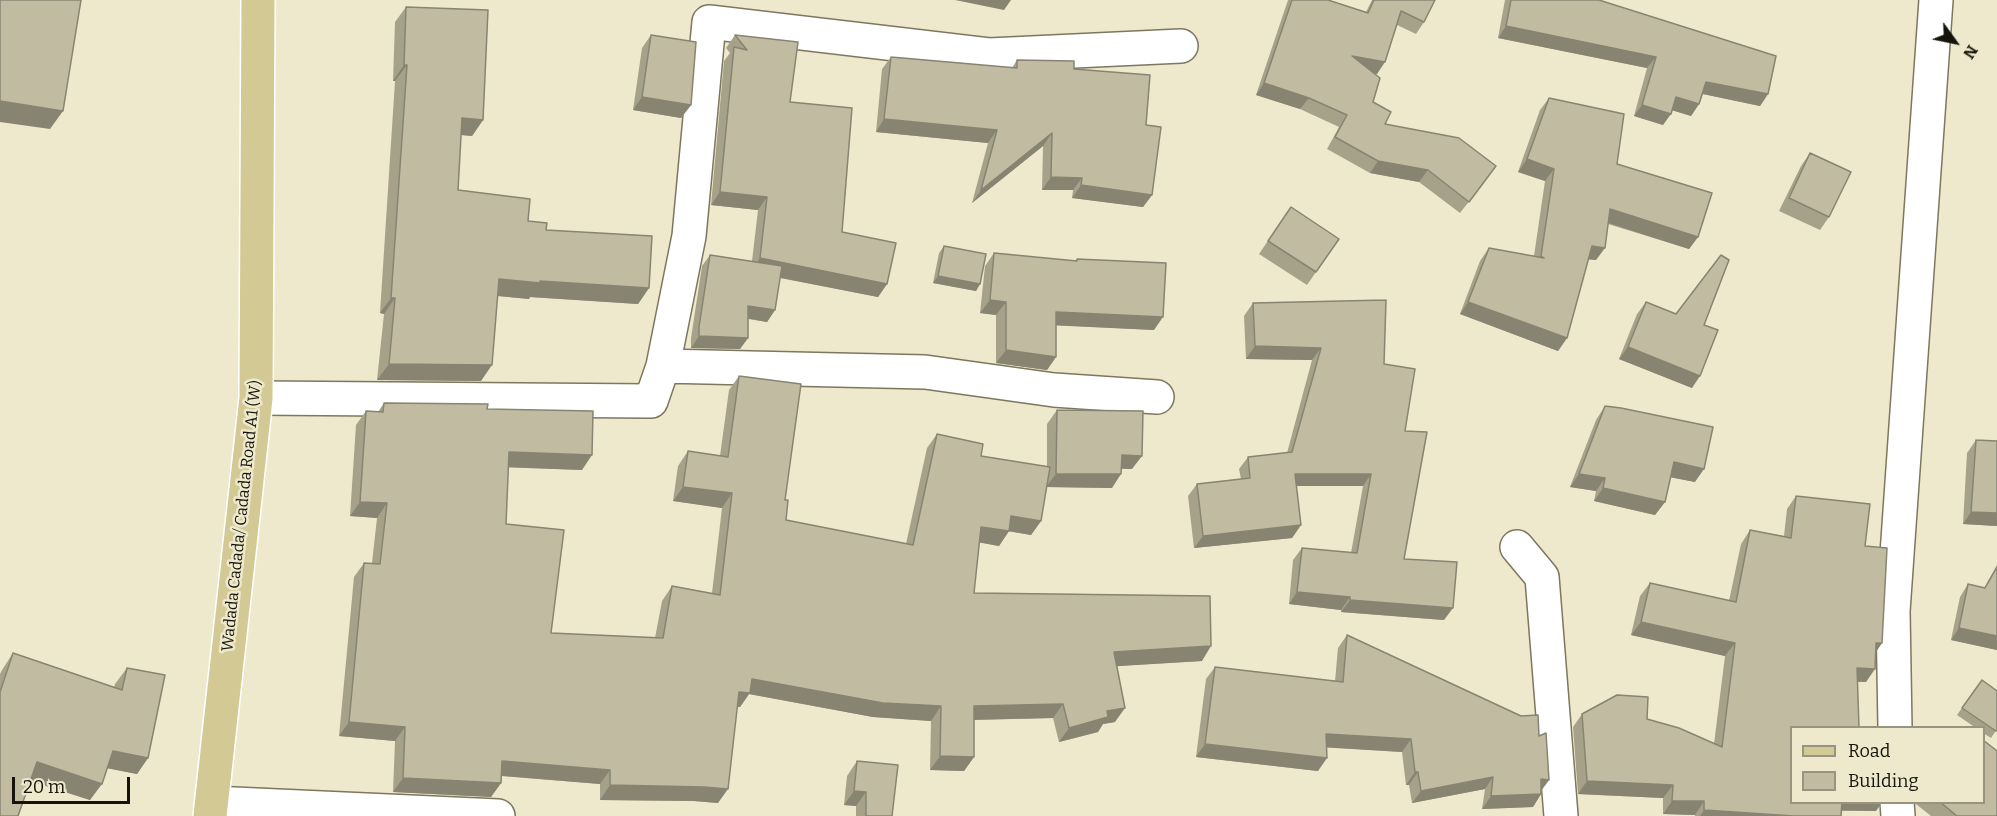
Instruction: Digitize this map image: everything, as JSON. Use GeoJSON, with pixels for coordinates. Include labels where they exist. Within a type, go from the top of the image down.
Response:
{"type":"FeatureCollection","features":[{"type":"Feature","properties":{"kind":"main road","name":"Wadada Cadada/ Cadada Road A1 (W)"},"geometry":{"type":"LineString","coordinates":[[211,810],[256,398],[258,0]]}},
{"type":"Feature","properties":{"kind":"street"},"geometry":{"type":"LineString","coordinates":[[1895,726],[1893,611],[1936,0]]}},
{"type":"Feature","properties":{"kind":"street"},"geometry":{"type":"LineString","coordinates":[[256,398],[651,401],[663,366],[689,236],[709,22],[989,55],[1181,46]]}},
{"type":"Feature","properties":{"kind":"street"},"geometry":{"type":"LineString","coordinates":[[663,366],[925,372],[1054,390],[1157,397]]}},
{"type":"Feature","properties":{"kind":"street"},"geometry":{"type":"LineString","coordinates":[[1516,547],[1542,577],[1561,816]]}},
{"type":"Feature","properties":{"kind":"street"},"geometry":{"type":"LineString","coordinates":[[211,810],[498,816]]}},
{"type":"Feature","properties":{"kind":"building"},"geometry":{"type":"Polygon","coordinates":[[[0,0],[81,0],[63,111],[0,101],[0,0]]]}},
{"type":"Feature","properties":{"kind":"building"},"geometry":{"type":"Polygon","coordinates":[[[1292,0],[1328,0],[1368,13],[1374,0],[1435,0],[1424,22],[1401,11],[1385,62],[1352,56],[1380,78],[1373,102],[1391,112],[1385,124],[1459,138],[1496,166],[1469,202],[1428,170],[1378,161],[1335,137],[1347,115],[1309,98],[1264,83],[1292,0]]]}},
{"type":"Feature","properties":{"kind":"building"},"geometry":{"type":"Polygon","coordinates":[[[1511,0],[1599,0],[1776,56],[1768,94],[1706,82],[1699,104],[1676,97],[1671,114],[1642,105],[1656,57],[1506,26],[1511,0]]]}},
{"type":"Feature","properties":{"kind":"building"},"geometry":{"type":"Polygon","coordinates":[[[406,7],[488,10],[483,120],[462,118],[458,190],[530,199],[528,221],[547,223],[546,230],[652,236],[649,288],[499,279],[492,365],[389,364],[395,298],[391,298],[407,65],[404,65],[406,7]]]}},
{"type":"Feature","properties":{"kind":"building"},"geometry":{"type":"Polygon","coordinates":[[[651,35],[696,42],[691,105],[642,97],[651,35]]]}},
{"type":"Feature","properties":{"kind":"building"},"geometry":{"type":"Polygon","coordinates":[[[735,35],[798,42],[790,102],[852,108],[842,232],[896,243],[887,284],[760,258],[767,197],[720,192],[734,47],[747,50],[735,35]]]}},
{"type":"Feature","properties":{"kind":"building"},"geometry":{"type":"Polygon","coordinates":[[[891,57],[1017,68],[1017,60],[1074,61],[1074,69],[1150,75],[1146,125],[1161,127],[1152,195],[1081,185],[1082,178],[1051,177],[1052,133],[981,190],[997,130],[884,119],[891,57]]]}},
{"type":"Feature","properties":{"kind":"building"},"geometry":{"type":"Polygon","coordinates":[[[1549,98],[1624,114],[1617,164],[1712,193],[1698,237],[1610,209],[1605,248],[1592,246],[1567,338],[1468,302],[1489,248],[1544,258],[1541,256],[1554,169],[1527,159],[1549,98]]]}},
{"type":"Feature","properties":{"kind":"building"},"geometry":{"type":"Polygon","coordinates":[[[1810,153],[1851,172],[1829,217],[1789,198],[1810,153]]]}},
{"type":"Feature","properties":{"kind":"building"},"geometry":{"type":"Polygon","coordinates":[[[1291,207],[1339,239],[1316,272],[1268,241],[1291,207]]]}},
{"type":"Feature","properties":{"kind":"building"},"geometry":{"type":"Polygon","coordinates":[[[944,246],[986,254],[980,284],[938,276],[944,246]]]}},
{"type":"Feature","properties":{"kind":"building"},"geometry":{"type":"Polygon","coordinates":[[[994,253],[1077,261],[1077,259],[1166,263],[1163,317],[1056,312],[1056,357],[1006,350],[1006,302],[990,300],[994,253]]]}},
{"type":"Feature","properties":{"kind":"building"},"geometry":{"type":"Polygon","coordinates":[[[710,255],[782,266],[775,310],[748,306],[748,338],[699,336],[710,255]]]}},
{"type":"Feature","properties":{"kind":"building"},"geometry":{"type":"Polygon","coordinates":[[[1721,255],[1729,260],[1704,325],[1718,330],[1700,376],[1628,347],[1646,302],[1676,314],[1721,255]]]}},
{"type":"Feature","properties":{"kind":"building"},"geometry":{"type":"Polygon","coordinates":[[[1386,300],[1384,364],[1415,369],[1405,431],[1427,432],[1404,559],[1457,562],[1453,608],[1350,600],[1350,597],[1297,592],[1302,548],[1357,553],[1371,474],[1295,474],[1301,525],[1203,536],[1197,484],[1250,478],[1248,457],[1292,452],[1321,348],[1255,346],[1253,303],[1386,300]]]}},
{"type":"Feature","properties":{"kind":"building"},"geometry":{"type":"Polygon","coordinates":[[[739,376],[801,384],[785,500],[788,500],[786,520],[913,545],[937,434],[983,444],[981,456],[1050,467],[1041,521],[1011,516],[1009,531],[981,527],[974,593],[1210,596],[1211,646],[1114,652],[1125,708],[1107,711],[1108,717],[1069,728],[1063,704],[974,706],[974,757],[940,756],[941,706],[883,703],[752,679],[750,693],[739,692],[728,789],[610,785],[610,770],[502,761],[501,783],[403,778],[405,727],[349,722],[364,563],[380,564],[387,503],[360,502],[366,411],[383,412],[384,403],[488,404],[487,409],[593,411],[592,455],[509,452],[506,524],[564,530],[551,633],[663,638],[672,586],[720,595],[732,493],[683,487],[688,451],[728,457],[739,376]]]}},
{"type":"Feature","properties":{"kind":"building"},"geometry":{"type":"Polygon","coordinates":[[[1605,406],[1713,427],[1704,469],[1674,462],[1665,502],[1603,488],[1605,478],[1579,474],[1605,406]]]}},
{"type":"Feature","properties":{"kind":"building"},"geometry":{"type":"Polygon","coordinates":[[[1057,410],[1143,411],[1142,456],[1122,455],[1121,474],[1056,474],[1057,410]]]}},
{"type":"Feature","properties":{"kind":"building"},"geometry":{"type":"Polygon","coordinates":[[[1976,440],[1997,441],[1997,513],[1971,512],[1976,440]]]}},
{"type":"Feature","properties":{"kind":"building"},"geometry":{"type":"Polygon","coordinates":[[[1796,496],[1870,504],[1865,546],[1887,548],[1882,643],[1876,643],[1875,669],[1857,668],[1859,726],[1790,726],[1790,804],[1842,804],[1841,816],[1794,816],[1704,810],[1704,801],[1672,801],[1673,785],[1587,781],[1582,714],[1617,695],[1648,697],[1647,719],[1679,728],[1722,747],[1735,643],[1641,622],[1650,583],[1736,602],[1750,530],[1791,538],[1796,496]]]}},
{"type":"Feature","properties":{"kind":"building"},"geometry":{"type":"Polygon","coordinates":[[[1997,567],[1997,636],[1959,628],[1968,584],[1985,588],[1997,567]]]}},
{"type":"Feature","properties":{"kind":"building"},"geometry":{"type":"Polygon","coordinates":[[[1347,635],[1521,716],[1538,715],[1539,736],[1546,733],[1549,780],[1541,779],[1541,794],[1491,796],[1493,777],[1421,791],[1418,772],[1415,772],[1411,739],[1326,734],[1327,758],[1205,744],[1215,667],[1343,682],[1347,635]]]}},
{"type":"Feature","properties":{"kind":"building"},"geometry":{"type":"Polygon","coordinates":[[[13,653],[122,690],[127,668],[165,675],[148,758],[113,751],[102,784],[37,762],[18,816],[0,816],[0,692],[13,653]]]}},
{"type":"Feature","properties":{"kind":"building"},"geometry":{"type":"Polygon","coordinates":[[[1982,680],[1997,691],[1996,731],[1962,708],[1982,680]]]}},
{"type":"Feature","properties":{"kind":"building"},"geometry":{"type":"Polygon","coordinates":[[[1985,742],[1997,751],[1997,816],[1957,816],[1942,804],[1985,804],[1985,742]]]}},
{"type":"Feature","properties":{"kind":"building"},"geometry":{"type":"Polygon","coordinates":[[[857,761],[898,765],[892,816],[866,816],[866,792],[854,791],[857,761]]]}}]}
